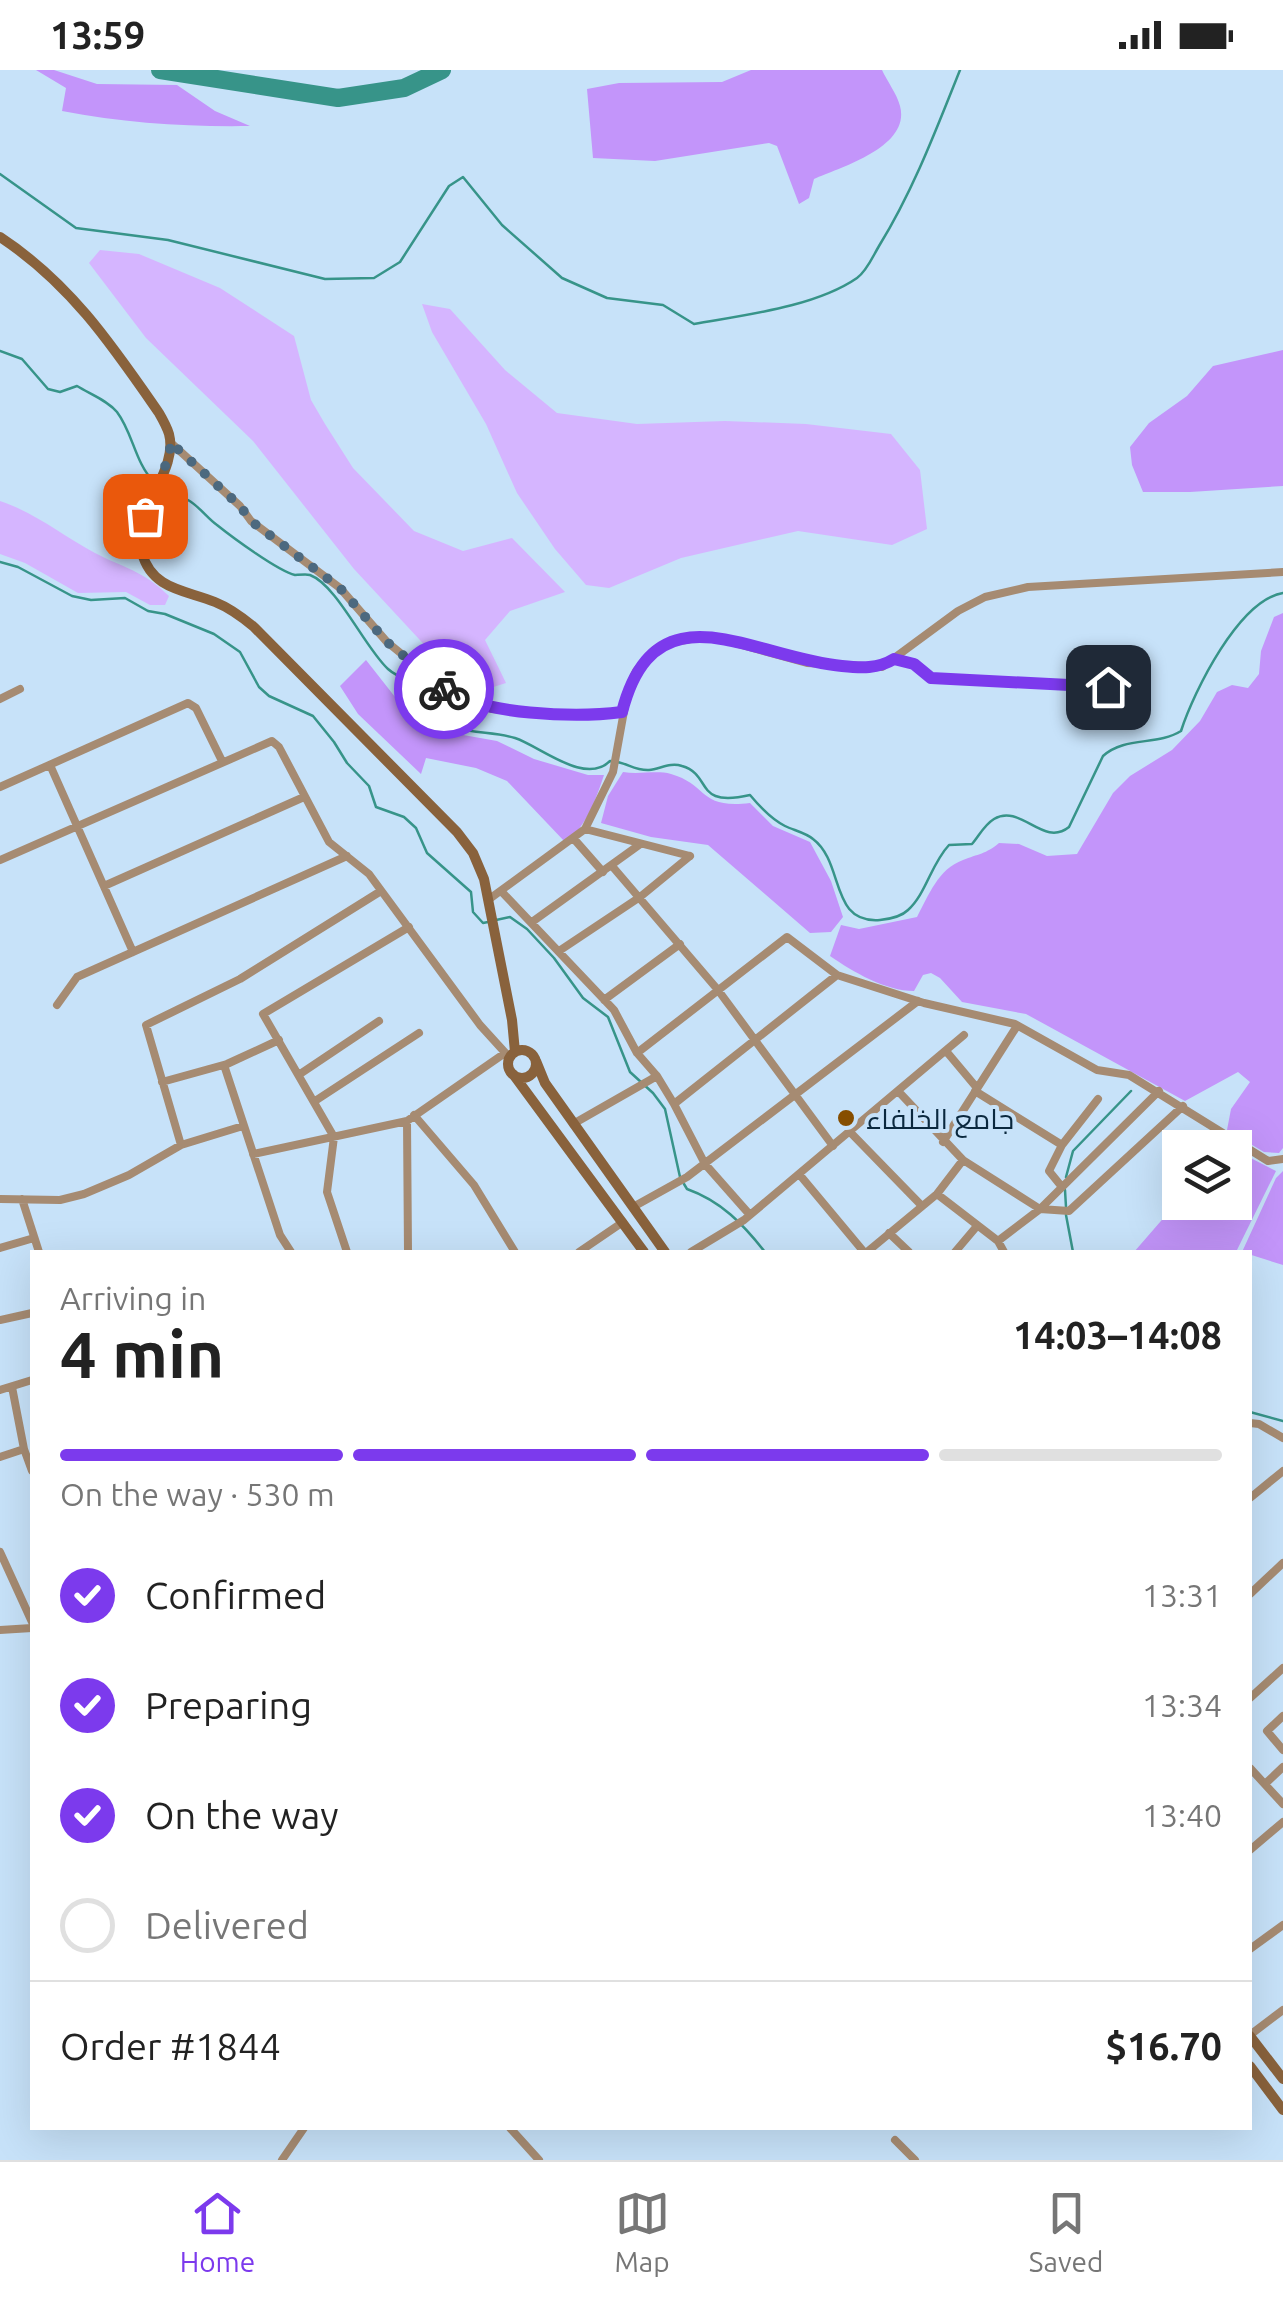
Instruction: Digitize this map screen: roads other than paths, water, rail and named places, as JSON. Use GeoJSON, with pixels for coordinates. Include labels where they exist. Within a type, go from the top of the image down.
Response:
{"type":"FeatureCollection","features":[{"type":"Feature","properties":{"kind":"main road"},"geometry":{"type":"LineString","coordinates":[[0,237],[66,288],[160,413],[170,454],[140,534],[144,558],[152,572],[168,587],[222,605],[254,628],[463,838],[478,862],[512,1020],[509,1066],[643,1250]]}},
{"type":"Feature","properties":{"kind":"main road"},"geometry":{"type":"LineString","coordinates":[[512,1020],[545,1083],[664,1250]]}},
{"type":"Feature","properties":{"kind":"main road"},"geometry":{"type":"LineString","coordinates":[[510,1054],[524,1050],[534,1058]]}},
{"type":"Feature","properties":{"kind":"main road"},"geometry":{"type":"LineString","coordinates":[[513,1074],[520,1078],[529,1076],[534,1070],[534,1058]]}},
{"type":"Feature","properties":{"kind":"main road"},"geometry":{"type":"LineString","coordinates":[[1252,2041],[1283,2079]]}},
{"type":"Feature","properties":{"kind":"main road"},"geometry":{"type":"LineString","coordinates":[[1252,2069],[1283,2110]]}},
{"type":"Feature","properties":{"kind":"street"},"geometry":{"type":"LineString","coordinates":[[170,442],[240,506],[251,521],[340,588],[387,642],[447,691],[492,709],[599,716],[622,712]]}},
{"type":"Feature","properties":{"kind":"street"},"geometry":{"type":"LineString","coordinates":[[488,905],[501,891],[586,829],[613,772],[622,712],[636,671],[654,650],[668,642],[694,636],[725,640],[807,662],[882,667],[958,611],[985,597],[1006,592],[1283,572]]}},
{"type":"Feature","properties":{"kind":"street"},"geometry":{"type":"LineString","coordinates":[[894,659],[914,664],[931,678],[1131,688]]}},
{"type":"Feature","properties":{"kind":"street"},"geometry":{"type":"LineString","coordinates":[[0,699],[20,689]]}},
{"type":"Feature","properties":{"kind":"street"},"geometry":{"type":"LineString","coordinates":[[0,787],[188,703],[196,708],[222,762]]}},
{"type":"Feature","properties":{"kind":"street"},"geometry":{"type":"LineString","coordinates":[[0,860],[272,741],[279,747],[328,842],[370,874],[480,1025],[510,1054],[411,1118],[252,1154]]}},
{"type":"Feature","properties":{"kind":"street"},"geometry":{"type":"LineString","coordinates":[[50,765],[133,952]]}},
{"type":"Feature","properties":{"kind":"street"},"geometry":{"type":"LineString","coordinates":[[104,886],[304,797]]}},
{"type":"Feature","properties":{"kind":"street"},"geometry":{"type":"LineString","coordinates":[[558,951],[640,897],[690,856],[586,829]]}},
{"type":"Feature","properties":{"kind":"street"},"geometry":{"type":"LineString","coordinates":[[574,839],[640,897],[680,944],[833,1146]]}},
{"type":"Feature","properties":{"kind":"street"},"geometry":{"type":"LineString","coordinates":[[532,922],[639,845]]}},
{"type":"Feature","properties":{"kind":"street"},"geometry":{"type":"LineString","coordinates":[[57,1004],[77,977],[347,856]]}},
{"type":"Feature","properties":{"kind":"street"},"geometry":{"type":"LineString","coordinates":[[181,1145],[146,1025],[240,980],[382,890]]}},
{"type":"Feature","properties":{"kind":"street"},"geometry":{"type":"LineString","coordinates":[[501,891],[614,1010],[743,1221]]}},
{"type":"Feature","properties":{"kind":"street"},"geometry":{"type":"LineString","coordinates":[[346,1250],[327,1192],[334,1138],[263,1014],[409,927]]}},
{"type":"Feature","properties":{"kind":"street"},"geometry":{"type":"LineString","coordinates":[[637,1053],[788,937],[837,975],[1017,1026],[1098,1070],[1130,1074],[1268,1161],[1283,1158]]}},
{"type":"Feature","properties":{"kind":"street"},"geometry":{"type":"LineString","coordinates":[[604,1000],[680,944]]}},
{"type":"Feature","properties":{"kind":"street"},"geometry":{"type":"LineString","coordinates":[[674,1104],[837,975]]}},
{"type":"Feature","properties":{"kind":"street"},"geometry":{"type":"LineString","coordinates":[[633,1208],[687,1178],[918,1001]]}},
{"type":"Feature","properties":{"kind":"street"},"geometry":{"type":"LineString","coordinates":[[300,1074],[379,1021]]}},
{"type":"Feature","properties":{"kind":"street"},"geometry":{"type":"LineString","coordinates":[[943,1142],[1017,1026]]}},
{"type":"Feature","properties":{"kind":"street"},"geometry":{"type":"LineString","coordinates":[[315,1101],[418,1033]]}},
{"type":"Feature","properties":{"kind":"street"},"geometry":{"type":"LineString","coordinates":[[694,1250],[743,1221],[964,1036]]}},
{"type":"Feature","properties":{"kind":"street"},"geometry":{"type":"LineString","coordinates":[[162,1082],[224,1065],[280,1040]]}},
{"type":"Feature","properties":{"kind":"street"},"geometry":{"type":"LineString","coordinates":[[946,1051],[976,1089],[1062,1146]]}},
{"type":"Feature","properties":{"kind":"street"},"geometry":{"type":"LineString","coordinates":[[224,1065],[280,1235],[290,1250]]}},
{"type":"Feature","properties":{"kind":"street"},"geometry":{"type":"LineString","coordinates":[[573,1124],[657,1076]]}},
{"type":"Feature","properties":{"kind":"street"},"geometry":{"type":"LineString","coordinates":[[898,1091],[962,1160],[1040,1209],[1058,1212],[1069,1211],[1183,1106]]}},
{"type":"Feature","properties":{"kind":"street"},"geometry":{"type":"LineString","coordinates":[[998,1242],[1040,1209],[1158,1091]]}},
{"type":"Feature","properties":{"kind":"street"},"geometry":{"type":"LineString","coordinates":[[1062,1187],[1050,1171],[1062,1146],[1098,1099]]}},
{"type":"Feature","properties":{"kind":"street"},"geometry":{"type":"LineString","coordinates":[[408,1250],[411,1118]]}},
{"type":"Feature","properties":{"kind":"street"},"geometry":{"type":"LineString","coordinates":[[411,1118],[474,1186],[514,1250]]}},
{"type":"Feature","properties":{"kind":"street"},"geometry":{"type":"LineString","coordinates":[[0,1196],[60,1200],[84,1194],[129,1175],[181,1145],[243,1126]]}},
{"type":"Feature","properties":{"kind":"street"},"geometry":{"type":"LineString","coordinates":[[850,1132],[922,1206]]}},
{"type":"Feature","properties":{"kind":"street"},"geometry":{"type":"LineString","coordinates":[[868,1250],[937,1194],[962,1160]]}},
{"type":"Feature","properties":{"kind":"street"},"geometry":{"type":"LineString","coordinates":[[799,1174],[863,1250]]}},
{"type":"Feature","properties":{"kind":"street"},"geometry":{"type":"LineString","coordinates":[[937,1194],[1003,1250]]}},
{"type":"Feature","properties":{"kind":"street"},"geometry":{"type":"LineString","coordinates":[[18,1199],[38,1250]]}},
{"type":"Feature","properties":{"kind":"street"},"geometry":{"type":"LineString","coordinates":[[582,1250],[623,1222]]}},
{"type":"Feature","properties":{"kind":"street"},"geometry":{"type":"LineString","coordinates":[[958,1250],[978,1226]]}},
{"type":"Feature","properties":{"kind":"street"},"geometry":{"type":"LineString","coordinates":[[889,1233],[906,1250]]}},
{"type":"Feature","properties":{"kind":"street"},"geometry":{"type":"LineString","coordinates":[[0,1248],[34,1238]]}},
{"type":"Feature","properties":{"kind":"street"},"geometry":{"type":"LineString","coordinates":[[0,1320],[30,1313]]}},
{"type":"Feature","properties":{"kind":"street"},"geometry":{"type":"LineString","coordinates":[[0,1390],[30,1381]]}},
{"type":"Feature","properties":{"kind":"street"},"geometry":{"type":"LineString","coordinates":[[12,1387],[30,1466]]}},
{"type":"Feature","properties":{"kind":"street"},"geometry":{"type":"LineString","coordinates":[[1252,1423],[1283,1438]]}},
{"type":"Feature","properties":{"kind":"street"},"geometry":{"type":"LineString","coordinates":[[0,1457],[24,1449]]}},
{"type":"Feature","properties":{"kind":"street"},"geometry":{"type":"LineString","coordinates":[[1252,1496],[1283,1470]]}},
{"type":"Feature","properties":{"kind":"street"},"geometry":{"type":"LineString","coordinates":[[0,1552],[30,1620]]}},
{"type":"Feature","properties":{"kind":"street"},"geometry":{"type":"LineString","coordinates":[[1252,1592],[1283,1564]]}},
{"type":"Feature","properties":{"kind":"street"},"geometry":{"type":"LineString","coordinates":[[0,1630],[30,1625]]}},
{"type":"Feature","properties":{"kind":"street"},"geometry":{"type":"LineString","coordinates":[[1252,1696],[1283,1668]]}},
{"type":"Feature","properties":{"kind":"street"},"geometry":{"type":"LineString","coordinates":[[1283,1716],[1267,1731],[1283,1750]]}},
{"type":"Feature","properties":{"kind":"street"},"geometry":{"type":"LineString","coordinates":[[1266,1784],[1283,1767]]}},
{"type":"Feature","properties":{"kind":"street"},"geometry":{"type":"LineString","coordinates":[[1252,1770],[1283,1804]]}},
{"type":"Feature","properties":{"kind":"street"},"geometry":{"type":"LineString","coordinates":[[1252,1848],[1282,1826]]}},
{"type":"Feature","properties":{"kind":"street"},"geometry":{"type":"LineString","coordinates":[[1252,1948],[1283,1926]]}},
{"type":"Feature","properties":{"kind":"street"},"geometry":{"type":"LineString","coordinates":[[1252,2041],[1283,2010]]}},
{"type":"Feature","properties":{"kind":"street"},"geometry":{"type":"LineString","coordinates":[[282,2160],[303,2130]]}},
{"type":"Feature","properties":{"kind":"street"},"geometry":{"type":"LineString","coordinates":[[512,2130],[539,2160]]}},
{"type":"Feature","properties":{"kind":"street"},"geometry":{"type":"LineString","coordinates":[[895,2140],[915,2160]]}},
{"type":"Feature","properties":{"kind":"waterway"},"geometry":{"type":"LineString","coordinates":[[160,70],[338,98],[404,88],[442,70]]}},
{"type":"Feature","properties":{"kind":"waterway"},"geometry":{"type":"LineString","coordinates":[[0,174],[76,228],[168,240],[325,279],[374,278],[400,262],[449,186],[463,177],[502,225],[562,278],[607,298],[663,305],[694,324],[800,303],[840,288],[861,275],[913,182],[960,70]]}},
{"type":"Feature","properties":{"kind":"waterway"},"geometry":{"type":"LineString","coordinates":[[0,351],[22,359],[48,389],[60,392],[77,386],[113,408],[154,482]]}},
{"type":"Feature","properties":{"kind":"waterway"},"geometry":{"type":"LineString","coordinates":[[160,487],[192,503],[278,567],[320,581],[388,669],[424,687],[432,712],[441,720],[460,729],[515,738],[576,767],[600,768],[610,761],[644,770],[678,765],[691,770],[712,794],[732,798],[750,795],[775,820],[810,837],[823,850],[845,902],[864,919],[888,919],[905,912],[949,845],[972,844],[994,819],[1013,816],[1050,832],[1069,827],[1103,756],[1121,746],[1181,731],[1207,672],[1235,629],[1267,599],[1283,593]]}},
{"type":"Feature","properties":{"kind":"waterway"},"geometry":{"type":"LineString","coordinates":[[0,562],[18,567],[72,596],[91,600],[125,598],[148,611],[214,634],[240,652],[259,687],[269,696],[313,716],[369,786],[376,807],[404,817],[416,828],[427,853],[471,892],[473,912],[483,923],[488,922]]}},
{"type":"Feature","properties":{"kind":"waterway"},"geometry":{"type":"LineString","coordinates":[[496,920],[510,917],[527,929],[583,998],[608,1017],[630,1072],[665,1109],[680,1177]]}},
{"type":"Feature","properties":{"kind":"waterway"},"geometry":{"type":"LineString","coordinates":[[1066,1177],[1073,1151],[1131,1091]]}},
{"type":"Feature","properties":{"kind":"waterway"},"geometry":{"type":"LineString","coordinates":[[684,1184],[730,1214],[763,1250]]}},
{"type":"Feature","properties":{"kind":"waterway"},"geometry":{"type":"LineString","coordinates":[[1065,1190],[1066,1207]]}},
{"type":"Feature","properties":{"kind":"waterway"},"geometry":{"type":"LineString","coordinates":[[1066,1215],[1073,1250]]}},
{"type":"Feature","properties":{"kind":"waterway"},"geometry":{"type":"LineString","coordinates":[[1252,1413],[1283,1421]]}},
{"type":"Feature","properties":{"kind":"place","name":"جامع الخلفاء"},"geometry":{"type":"Point","coordinates":[846,1118]}}]}
